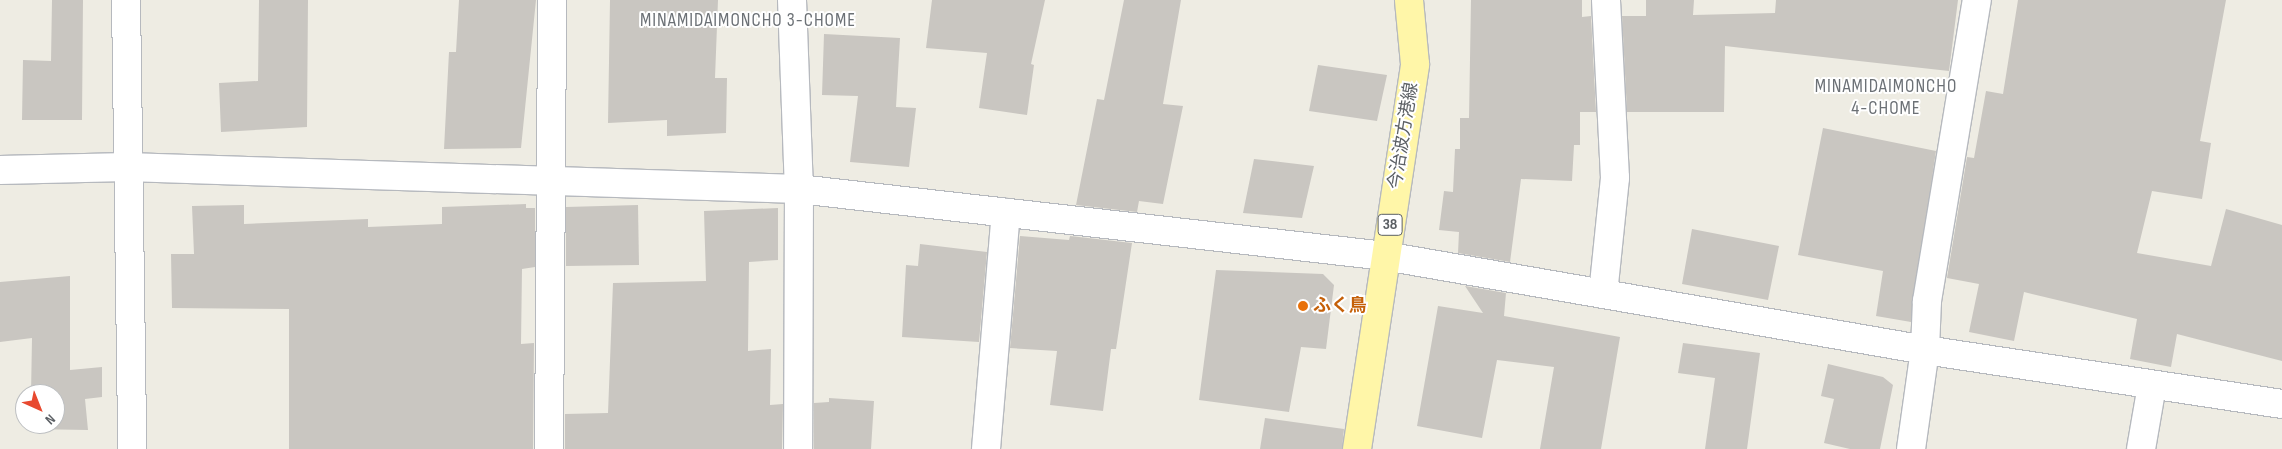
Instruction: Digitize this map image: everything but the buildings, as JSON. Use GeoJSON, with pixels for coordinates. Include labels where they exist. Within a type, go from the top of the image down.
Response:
{"type":"FeatureCollection","features":[{"type":"Feature","properties":{"kind":"main road","name":"今治波方港線"},"geometry":{"type":"LineString","coordinates":[[1358,449],[1385,256],[1415,64],[1409,0]]}},
{"type":"Feature","properties":{"kind":"street"},"geometry":{"type":"LineString","coordinates":[[126,0],[132,449]]}},
{"type":"Feature","properties":{"kind":"street"},"geometry":{"type":"LineString","coordinates":[[549,449],[552,0]]}},
{"type":"Feature","properties":{"kind":"street"},"geometry":{"type":"LineString","coordinates":[[792,0],[799,188],[798,449]]}},
{"type":"Feature","properties":{"kind":"street"},"geometry":{"type":"LineString","coordinates":[[1603,294],[1615,178],[1606,0]]}},
{"type":"Feature","properties":{"kind":"street"},"geometry":{"type":"LineString","coordinates":[[1911,449],[1925,350],[1928,301],[1977,0]]}},
{"type":"Feature","properties":{"kind":"street"},"geometry":{"type":"LineString","coordinates":[[0,170],[127,167],[552,183],[799,188],[1385,256],[1925,350],[2282,404]]}},
{"type":"Feature","properties":{"kind":"street"},"geometry":{"type":"LineString","coordinates":[[986,449],[1006,213]]}},
{"type":"Feature","properties":{"kind":"street"},"geometry":{"type":"LineString","coordinates":[[2141,449],[2152,385]]}},
{"type":"Feature","properties":{"kind":"place","name":"ふく鳥"},"geometry":{"type":"Point","coordinates":[1303,306]}},
{"type":"Feature","properties":{"kind":"district","name":"MINAMIDAIMONCHO 3-CHOME"},"geometry":{"type":"Point","coordinates":[748,21]}},
{"type":"Feature","properties":{"kind":"district","name":"MINAMIDAIMONCHO 4-CHOME"},"geometry":{"type":"Point","coordinates":[1886,98]}}]}
